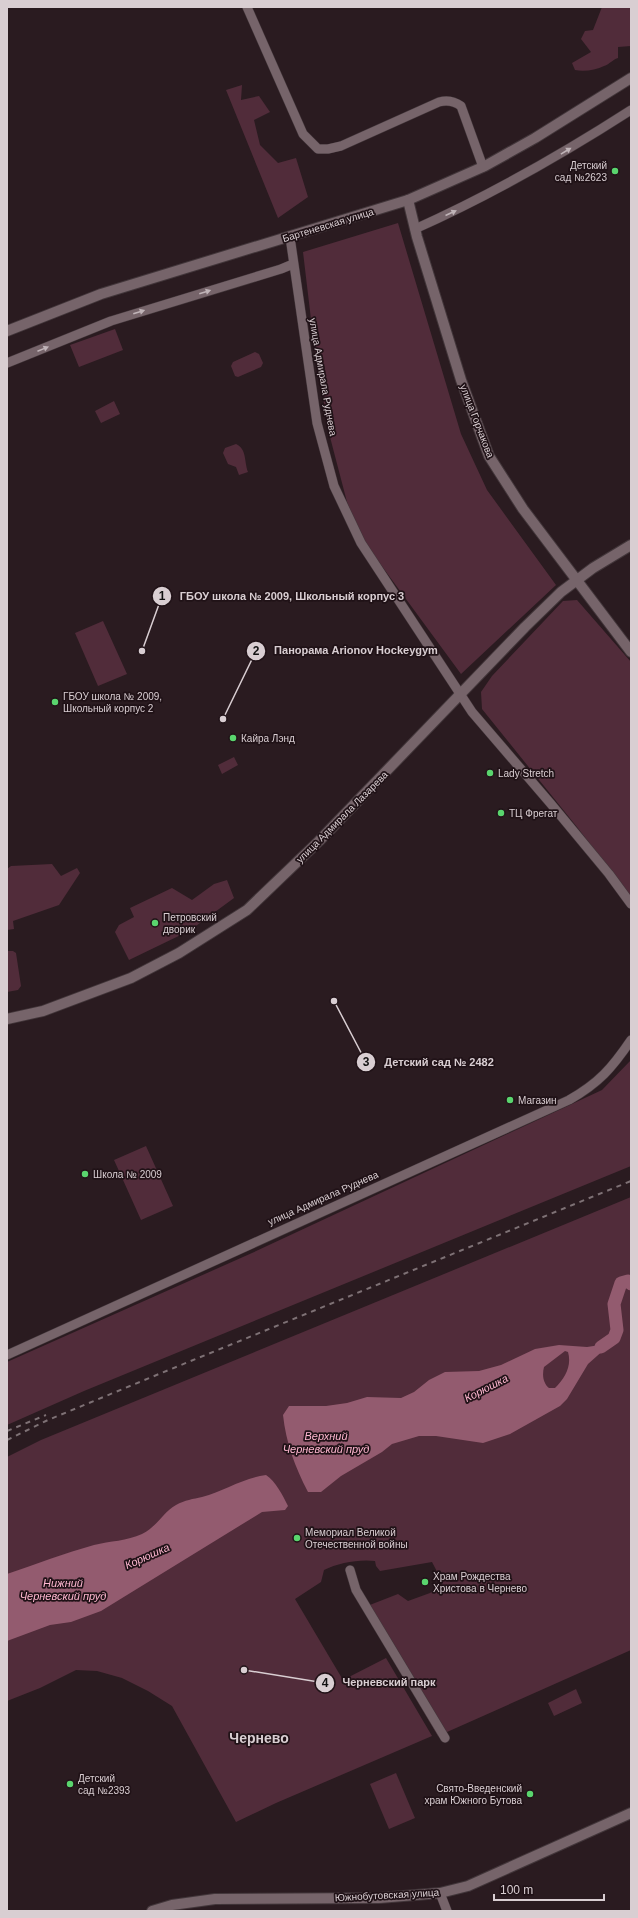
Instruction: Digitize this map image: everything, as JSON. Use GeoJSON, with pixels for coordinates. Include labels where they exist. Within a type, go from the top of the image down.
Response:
{"type":"FeatureCollection","features":[{"type":"Feature","properties":{"kind":"street"},"geometry":{"type":"LineString","coordinates":[[247,7],[303,134],[318,149],[328,149],[341,146],[439,102],[447,101],[456,102],[461,106],[483,167]]}},
{"type":"Feature","properties":{"kind":"street","name":"Бартеневская улица"},"geometry":{"type":"LineString","coordinates":[[7,331],[101,294],[408,200],[483,167],[535,138],[631,78]]}},
{"type":"Feature","properties":{"kind":"street"},"geometry":{"type":"LineString","coordinates":[[415,229],[465,206],[542,166],[631,110]]}},
{"type":"Feature","properties":{"kind":"street","name":"улица Горчакова"},"geometry":{"type":"LineString","coordinates":[[408,200],[415,229],[461,380],[489,456],[523,509],[631,652]]}},
{"type":"Feature","properties":{"kind":"street","name":"улица Адмирала Руднева"},"geometry":{"type":"LineString","coordinates":[[290,237],[318,423],[334,486],[361,543],[472,712],[609,874],[631,904]]}},
{"type":"Feature","properties":{"kind":"street"},"geometry":{"type":"LineString","coordinates":[[7,363],[111,320],[281,270],[293,264]]}},
{"type":"Feature","properties":{"kind":"street","name":"улица Адмирала Лазарева"},"geometry":{"type":"LineString","coordinates":[[7,1020],[43,1011],[131,978],[164,962],[238,916],[265,894],[311,849],[525,627],[561,592],[631,545]]}},
{"type":"Feature","properties":{"kind":"street","name":"улица Адмирала Руднева"},"geometry":{"type":"LineString","coordinates":[[7,1354],[569,1100],[598,1082],[617,1061],[631,1040]]}},
{"type":"Feature","properties":{"kind":"street"},"geometry":{"type":"LineString","coordinates":[[350,1570],[356,1590],[445,1738]]}},
{"type":"Feature","properties":{"kind":"street","name":"Южнобутовская улица"},"geometry":{"type":"LineString","coordinates":[[152,1911],[172,1905],[216,1899],[379,1898],[440,1894],[468,1886],[631,1813]]}},
{"type":"Feature","properties":{"kind":"street"},"geometry":{"type":"LineString","coordinates":[[440,1894],[447,1911]]}},
{"type":"Feature","properties":{"kind":"shaded area"},"geometry":{"type":"Polygon","coordinates":[[[602,7],[631,7],[631,46],[618,47],[618,58],[597,69],[582,71],[575,70],[572,63],[591,52],[581,39],[585,31],[593,30],[602,7]]]}},
{"type":"Feature","properties":{"kind":"shaded area"},"geometry":{"type":"Polygon","coordinates":[[[242,85],[241,100],[259,96],[270,112],[254,120],[260,145],[278,163],[296,158],[308,197],[278,218],[226,90],[242,85]]]}},
{"type":"Feature","properties":{"kind":"shaded area"},"geometry":{"type":"Polygon","coordinates":[[[398,223],[461,434],[487,490],[556,585],[461,674],[359,535],[347,502],[330,437],[315,353],[303,252],[398,223]]]}},
{"type":"Feature","properties":{"kind":"shaded area"},"geometry":{"type":"Polygon","coordinates":[[[115,329],[123,350],[79,367],[70,345],[115,329]]]}},
{"type":"Feature","properties":{"kind":"shaded area"},"geometry":{"type":"Polygon","coordinates":[[[255,352],[259,354],[263,363],[261,367],[238,377],[235,376],[231,366],[233,362],[255,352]]]}},
{"type":"Feature","properties":{"kind":"shaded area"},"geometry":{"type":"Polygon","coordinates":[[[114,401],[120,414],[101,423],[95,411],[114,401]]]}},
{"type":"Feature","properties":{"kind":"shaded area"},"geometry":{"type":"Polygon","coordinates":[[[236,444],[240,446],[244,452],[248,472],[239,475],[236,467],[228,464],[223,453],[225,448],[236,444]]]}},
{"type":"Feature","properties":{"kind":"shaded area"},"geometry":{"type":"Polygon","coordinates":[[[577,600],[631,662],[631,898],[577,827],[482,709],[481,692],[492,676],[563,601],[577,600]]]}},
{"type":"Feature","properties":{"kind":"shaded area"},"geometry":{"type":"Polygon","coordinates":[[[103,621],[127,674],[98,686],[75,633],[103,621]]]}},
{"type":"Feature","properties":{"kind":"shaded area"},"geometry":{"type":"Polygon","coordinates":[[[234,757],[238,765],[222,774],[218,765],[234,757]]]}},
{"type":"Feature","properties":{"kind":"shaded area"},"geometry":{"type":"Polygon","coordinates":[[[52,864],[61,876],[77,868],[80,873],[59,905],[13,921],[14,929],[7,930],[7,869],[11,866],[52,864]]]}},
{"type":"Feature","properties":{"kind":"shaded area"},"geometry":{"type":"Polygon","coordinates":[[[227,880],[234,898],[189,931],[129,960],[115,932],[119,925],[134,917],[130,908],[172,888],[192,900],[214,884],[227,880]]]}},
{"type":"Feature","properties":{"kind":"shaded area"},"geometry":{"type":"Polygon","coordinates":[[[7,951],[13,951],[16,953],[21,986],[18,990],[7,992],[7,951]]]}},
{"type":"Feature","properties":{"kind":"shaded area"},"geometry":{"type":"Polygon","coordinates":[[[631,1060],[631,1166],[84,1391],[7,1425],[7,1362],[252,1253],[602,1090],[631,1060]]]}},
{"type":"Feature","properties":{"kind":"shaded area"},"geometry":{"type":"Polygon","coordinates":[[[146,1146],[173,1206],[141,1220],[114,1160],[146,1146]]]}},
{"type":"Feature","properties":{"kind":"shaded area"},"geometry":{"type":"Polygon","coordinates":[[[631,1197],[631,1650],[438,1736],[362,1608],[398,1594],[408,1601],[430,1593],[443,1583],[432,1562],[380,1571],[376,1566],[375,1561],[362,1561],[336,1565],[324,1570],[321,1582],[295,1599],[343,1680],[386,1658],[432,1736],[276,1803],[236,1822],[172,1706],[148,1691],[122,1678],[97,1671],[76,1670],[40,1688],[7,1701],[7,1457],[41,1440],[631,1197]]]}},
{"type":"Feature","properties":{"kind":"shaded area"},"geometry":{"type":"Polygon","coordinates":[[[576,1689],[582,1703],[554,1716],[548,1703],[576,1689]]]}},
{"type":"Feature","properties":{"kind":"shaded area"},"geometry":{"type":"Polygon","coordinates":[[[396,1773],[415,1818],[389,1829],[370,1784],[396,1773]]]}},
{"type":"Feature","properties":{"kind":"water","name":"Верхний Черневский пруд"},"geometry":{"type":"Polygon","coordinates":[[[612,1338],[615,1340],[588,1364],[567,1399],[560,1406],[510,1434],[483,1443],[436,1436],[419,1436],[392,1444],[382,1452],[341,1476],[321,1492],[308,1492],[295,1464],[286,1435],[283,1415],[289,1406],[326,1406],[347,1403],[367,1397],[401,1398],[414,1392],[429,1380],[445,1372],[479,1371],[501,1365],[535,1349],[559,1345],[587,1347],[600,1345],[612,1338]],[[565,1351],[544,1367],[543,1373],[545,1384],[549,1388],[555,1388],[565,1376],[569,1362],[568,1352],[565,1351]]]}},
{"type":"Feature","properties":{"kind":"water","name":"Нижний Черневский пруд"},"geometry":{"type":"Polygon","coordinates":[[[266,1475],[276,1485],[288,1506],[285,1510],[262,1512],[101,1611],[71,1622],[50,1625],[7,1641],[7,1574],[83,1548],[124,1540],[142,1534],[157,1523],[171,1508],[179,1503],[202,1497],[249,1479],[266,1475]]]}},
{"type":"Feature","properties":{"kind":"waterway","name":"Корюшка"},"geometry":{"type":"LineString","coordinates":[[601,1347],[614,1338],[617,1330],[614,1304],[621,1283],[628,1281],[631,1284]]}},
{"type":"Feature","properties":{"kind":"railway"},"geometry":{"type":"LineString","coordinates":[[7,1440],[48,1420],[631,1181]]}},
{"type":"Feature","properties":{"kind":"railway"},"geometry":{"type":"LineString","coordinates":[[7,1431],[46,1415]]}},
{"type":"Feature","properties":{"kind":"place","name":"Детский сад №2623"},"geometry":{"type":"Point","coordinates":[615,171]}},
{"type":"Feature","properties":{"kind":"place","name":"ГБОУ школа № 2009, Школьный корпус 3"},"geometry":{"type":"Point","coordinates":[142,651]}},
{"type":"Feature","properties":{"kind":"place","name":"ГБОУ школа № 2009, Школьный корпус 2"},"geometry":{"type":"Point","coordinates":[55,702]}},
{"type":"Feature","properties":{"kind":"place","name":"Панорама Arionov Hockeygym"},"geometry":{"type":"Point","coordinates":[223,719]}},
{"type":"Feature","properties":{"kind":"place","name":"Кайра Лэнд"},"geometry":{"type":"Point","coordinates":[233,738]}},
{"type":"Feature","properties":{"kind":"place","name":"Lady Stretch"},"geometry":{"type":"Point","coordinates":[490,773]}},
{"type":"Feature","properties":{"kind":"place","name":"ТЦ Фрегат"},"geometry":{"type":"Point","coordinates":[501,813]}},
{"type":"Feature","properties":{"kind":"place","name":"Петровский дворик"},"geometry":{"type":"Point","coordinates":[155,923]}},
{"type":"Feature","properties":{"kind":"place","name":"Детский сад № 2482"},"geometry":{"type":"Point","coordinates":[334,1001]}},
{"type":"Feature","properties":{"kind":"place","name":"Магазин"},"geometry":{"type":"Point","coordinates":[510,1100]}},
{"type":"Feature","properties":{"kind":"place","name":"Школа № 2009"},"geometry":{"type":"Point","coordinates":[85,1174]}},
{"type":"Feature","properties":{"kind":"place","name":"Мемориал Великой Отечественной войны"},"geometry":{"type":"Point","coordinates":[297,1538]}},
{"type":"Feature","properties":{"kind":"place","name":"Храм Рождества Христова в Чернево"},"geometry":{"type":"Point","coordinates":[425,1582]}},
{"type":"Feature","properties":{"kind":"place","name":"Черневский парк"},"geometry":{"type":"Point","coordinates":[244,1670]}},
{"type":"Feature","properties":{"kind":"place","name":"Детский сад №2393"},"geometry":{"type":"Point","coordinates":[70,1784]}},
{"type":"Feature","properties":{"kind":"place","name":"Свято-Введенский храм Южного Бутова"},"geometry":{"type":"Point","coordinates":[530,1794]}},
{"type":"Feature","properties":{"kind":"district","name":"Чернево"},"geometry":{"type":"Point","coordinates":[259,1738]}}]}
